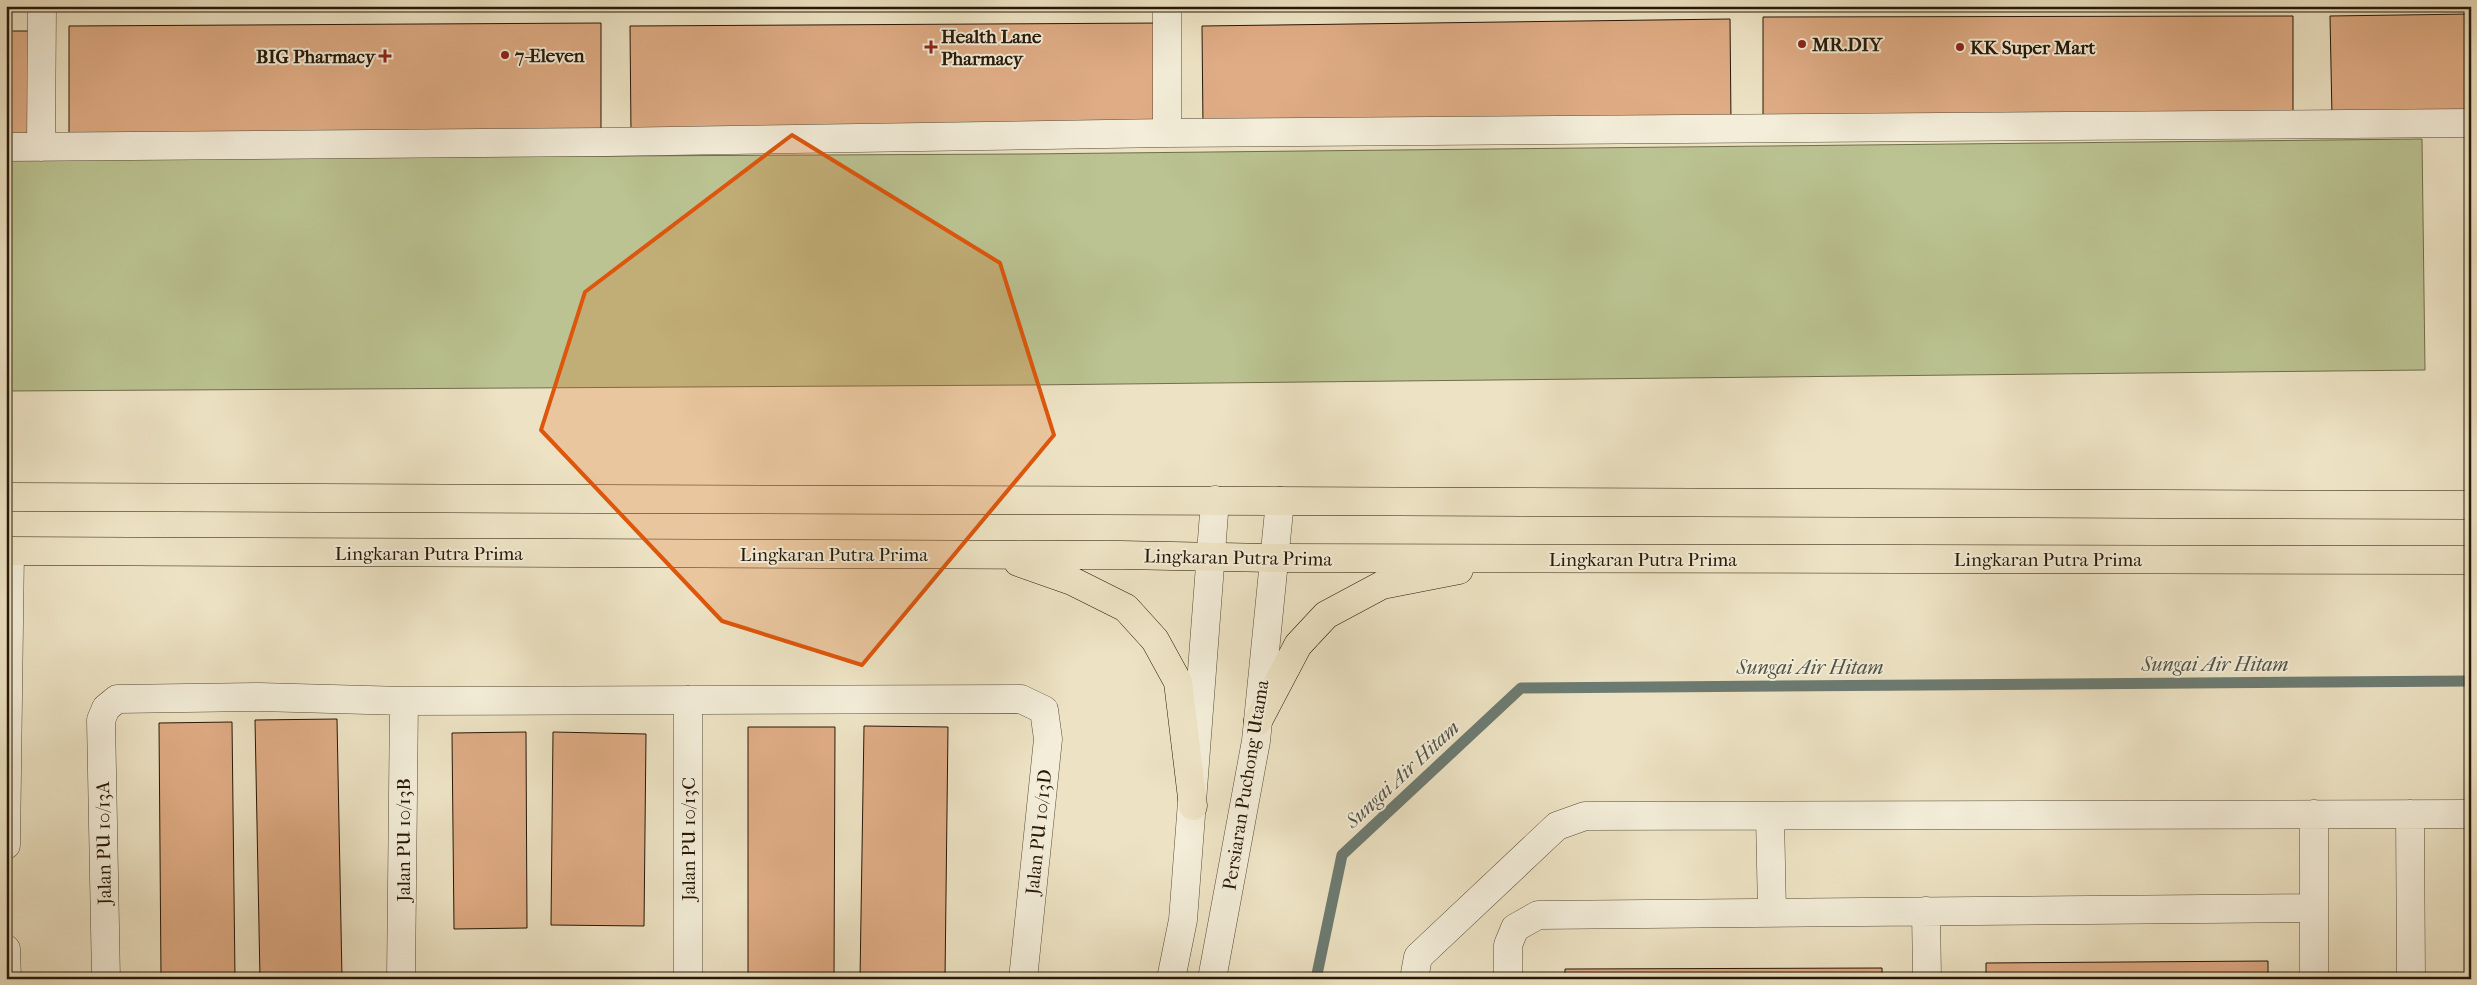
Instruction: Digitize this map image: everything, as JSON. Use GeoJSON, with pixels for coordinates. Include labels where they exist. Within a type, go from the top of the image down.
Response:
{"type":"FeatureCollection","features":[{"type":"Feature","properties":{"kind":"main road"},"geometry":{"type":"LineString","coordinates":[[6,497],[2471,505]]}},
{"type":"Feature","properties":{"kind":"main road","name":"Lingkaran Putra Prima"},"geometry":{"type":"LineString","coordinates":[[8,551],[1519,559],[2471,560]]}},
{"type":"Feature","properties":{"kind":"main road"},"geometry":{"type":"LineString","coordinates":[[999,555],[1072,581],[1126,608],[1155,640],[1178,682],[1193,806]]}},
{"type":"Feature","properties":{"kind":"main road"},"geometry":{"type":"LineString","coordinates":[[1258,721],[1298,645],[1326,615],[1382,585],[1519,559]]}},
{"type":"Feature","properties":{"kind":"street"},"geometry":{"type":"LineString","coordinates":[[41,147],[42,6]]}},
{"type":"Feature","properties":{"kind":"street"},"geometry":{"type":"LineString","coordinates":[[1167,6],[1167,133]]}},
{"type":"Feature","properties":{"kind":"street"},"geometry":{"type":"LineString","coordinates":[[6,147],[597,142],[1167,133],[2471,122]]}},
{"type":"Feature","properties":{"kind":"street"},"geometry":{"type":"LineString","coordinates":[[1171,979],[1183,920],[1213,556],[1215,500]]}},
{"type":"Feature","properties":{"kind":"street","name":"Persiaran Puchong Utama"},"geometry":{"type":"LineString","coordinates":[[1212,979],[1258,721],[1280,501]]}},
{"type":"Feature","properties":{"kind":"street"},"geometry":{"type":"LineString","coordinates":[[6,845],[8,551]]}},
{"type":"Feature","properties":{"kind":"street","name":"Jalan PU 10/13A"},"geometry":{"type":"LineString","coordinates":[[106,979],[101,720],[106,708],[117,699],[259,697],[404,700]]}},
{"type":"Feature","properties":{"kind":"street","name":"Jalan PU 10/13D"},"geometry":{"type":"LineString","coordinates":[[688,700],[1021,699],[1044,710],[1048,739],[1023,979]]}},
{"type":"Feature","properties":{"kind":"street"},"geometry":{"type":"LineString","coordinates":[[404,700],[688,700]]}},
{"type":"Feature","properties":{"kind":"street","name":"Jalan PU 10/13B"},"geometry":{"type":"LineString","coordinates":[[401,979],[404,700]]}},
{"type":"Feature","properties":{"kind":"street","name":"Jalan PU 10/13C"},"geometry":{"type":"LineString","coordinates":[[688,700],[688,979]]}},
{"type":"Feature","properties":{"kind":"street"},"geometry":{"type":"LineString","coordinates":[[2314,814],[2314,979]]}},
{"type":"Feature","properties":{"kind":"street"},"geometry":{"type":"LineString","coordinates":[[2410,814],[2411,979]]}},
{"type":"Feature","properties":{"kind":"street"},"geometry":{"type":"LineString","coordinates":[[1414,979],[1418,957],[1557,826],[1585,816],[2471,814]]}},
{"type":"Feature","properties":{"kind":"street"},"geometry":{"type":"LineString","coordinates":[[1770,816],[1772,912]]}},
{"type":"Feature","properties":{"kind":"street"},"geometry":{"type":"LineString","coordinates":[[1508,979],[1508,945],[1515,928],[1538,915],[2314,908]]}},
{"type":"Feature","properties":{"kind":"street"},"geometry":{"type":"LineString","coordinates":[[1926,911],[1927,979]]}},
{"type":"Feature","properties":{"kind":"street"},"geometry":{"type":"LineString","coordinates":[[6,948],[7,979]]}},
{"type":"Feature","properties":{"kind":"highlighted area"},"geometry":{"type":"Polygon","coordinates":[[[792,135],[1000,263],[1054,435],[862,665],[722,621],[541,430],[585,292],[792,135]]]}},
{"type":"Feature","properties":{"kind":"green space"},"geometry":{"type":"Polygon","coordinates":[[[2422,139],[2425,370],[1027,385],[6,391],[6,159],[1025,154],[2422,139]]]}},
{"type":"Feature","properties":{"kind":"building"},"geometry":{"type":"Polygon","coordinates":[[[2471,14],[2471,116],[2332,117],[2330,16],[2471,14]]]}},
{"type":"Feature","properties":{"kind":"building"},"geometry":{"type":"Polygon","coordinates":[[[2293,16],[2293,119],[1763,121],[1763,17],[2293,16]]]}},
{"type":"Feature","properties":{"kind":"building"},"geometry":{"type":"Polygon","coordinates":[[[1730,19],[1731,122],[1203,129],[1202,26],[1730,19]]]}},
{"type":"Feature","properties":{"kind":"building"},"geometry":{"type":"Polygon","coordinates":[[[601,23],[601,136],[69,140],[69,26],[601,23]]]}},
{"type":"Feature","properties":{"kind":"building"},"geometry":{"type":"Polygon","coordinates":[[[1162,23],[1162,131],[631,134],[630,26],[1162,23]]]}},
{"type":"Feature","properties":{"kind":"building"},"geometry":{"type":"Polygon","coordinates":[[[6,31],[32,31],[32,141],[6,141],[6,31]]]}},
{"type":"Feature","properties":{"kind":"building"},"geometry":{"type":"Polygon","coordinates":[[[337,719],[342,979],[260,979],[255,720],[337,719]]]}},
{"type":"Feature","properties":{"kind":"building"},"geometry":{"type":"Polygon","coordinates":[[[232,722],[235,979],[161,979],[159,723],[232,722]]]}},
{"type":"Feature","properties":{"kind":"building"},"geometry":{"type":"Polygon","coordinates":[[[864,726],[948,727],[945,979],[860,979],[864,726]]]}},
{"type":"Feature","properties":{"kind":"building"},"geometry":{"type":"Polygon","coordinates":[[[748,727],[835,727],[834,979],[748,979],[748,727]]]}},
{"type":"Feature","properties":{"kind":"building"},"geometry":{"type":"Polygon","coordinates":[[[526,732],[527,928],[454,929],[452,733],[526,732]]]}},
{"type":"Feature","properties":{"kind":"building"},"geometry":{"type":"Polygon","coordinates":[[[553,732],[646,734],[644,926],[551,925],[553,732]]]}},
{"type":"Feature","properties":{"kind":"building"},"geometry":{"type":"Polygon","coordinates":[[[2268,961],[2268,979],[1986,979],[1986,963],[2268,961]]]}},
{"type":"Feature","properties":{"kind":"building"},"geometry":{"type":"Polygon","coordinates":[[[1882,968],[1882,979],[1565,979],[1565,969],[1882,968]]]}},
{"type":"Feature","properties":{"kind":"waterway","name":"Sungai Air Hitam"},"geometry":{"type":"LineString","coordinates":[[1316,979],[1342,855],[1521,688],[2471,681]]}},
{"type":"Feature","properties":{"kind":"place","name":"MR.DIY"},"geometry":{"type":"Point","coordinates":[1802,44]}},
{"type":"Feature","properties":{"kind":"place","name":"Health Lane Pharmacy"},"geometry":{"type":"Point","coordinates":[931,47]}},
{"type":"Feature","properties":{"kind":"place","name":"KK Super Mart"},"geometry":{"type":"Point","coordinates":[1960,47]}},
{"type":"Feature","properties":{"kind":"place","name":"7-Eleven"},"geometry":{"type":"Point","coordinates":[505,55]}},
{"type":"Feature","properties":{"kind":"place","name":"BIG Pharmacy"},"geometry":{"type":"Point","coordinates":[385,56]}}]}
